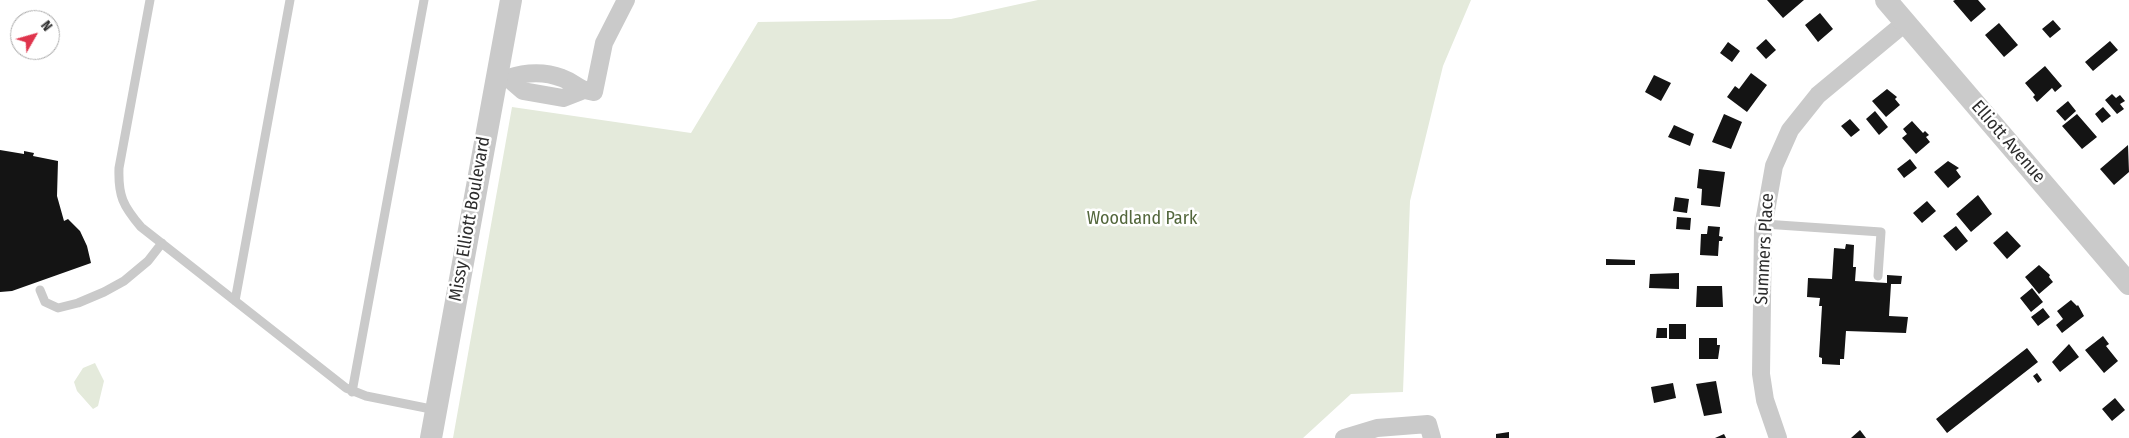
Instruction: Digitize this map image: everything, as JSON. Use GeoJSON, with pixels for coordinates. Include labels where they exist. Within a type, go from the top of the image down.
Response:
{"type":"FeatureCollection","features":[{"type":"Feature","properties":{"kind":"street","name":"Missy Elliott Boulevard"},"geometry":{"type":"LineString","coordinates":[[431,438],[502,77],[511,0]]}},
{"type":"Feature","properties":{"kind":"street"},"geometry":{"type":"LineString","coordinates":[[502,77],[529,72],[563,78],[588,91],[604,43],[626,0]]}},
{"type":"Feature","properties":{"kind":"street","name":"Elliott Avenue"},"geometry":{"type":"LineString","coordinates":[[1886,0],[2129,284]]}},
{"type":"Feature","properties":{"kind":"street","name":"Summers Place"},"geometry":{"type":"LineString","coordinates":[[1778,438],[1765,400],[1761,374],[1764,224],[1774,166],[1790,130],[1818,95],[1906,22]]}},
{"type":"Feature","properties":{"kind":"street"},"geometry":{"type":"LineString","coordinates":[[1344,438],[1377,428],[1430,431]]}},
{"type":"Feature","properties":{"kind":"lane"},"geometry":{"type":"LineString","coordinates":[[150,0],[119,168],[119,185],[122,200],[130,215],[162,243],[352,392],[436,410]]}},
{"type":"Feature","properties":{"kind":"lane"},"geometry":{"type":"LineString","coordinates":[[235,301],[290,0]]}},
{"type":"Feature","properties":{"kind":"lane"},"geometry":{"type":"LineString","coordinates":[[352,392],[424,0]]}},
{"type":"Feature","properties":{"kind":"lane"},"geometry":{"type":"LineString","coordinates":[[1764,224],[1881,232],[1878,276]]}},
{"type":"Feature","properties":{"kind":"lane"},"geometry":{"type":"LineString","coordinates":[[40,290],[45,302],[58,308],[78,303],[124,282],[148,261],[162,243]]}},
{"type":"Feature","properties":{"kind":"green space","name":"Woodland Park"},"geometry":{"type":"Polygon","coordinates":[[[1038,0],[1471,0],[1443,66],[1410,201],[1403,392],[1351,394],[1303,438],[453,438],[512,107],[691,133],[758,22],[951,19],[1038,0]]]}},
{"type":"Feature","properties":{"kind":"green space"},"geometry":{"type":"Polygon","coordinates":[[[95,363],[104,381],[98,406],[93,409],[77,391],[74,382],[83,368],[95,363]]]}},
{"type":"Feature","properties":{"kind":"building"},"geometry":{"type":"Polygon","coordinates":[[[1767,0],[1804,0],[1783,18],[1767,0]]]}},
{"type":"Feature","properties":{"kind":"building"},"geometry":{"type":"Polygon","coordinates":[[[1978,0],[1986,9],[1971,22],[1953,1],[1978,0]]]}},
{"type":"Feature","properties":{"kind":"building"},"geometry":{"type":"Polygon","coordinates":[[[1820,13],[1833,29],[1818,42],[1805,25],[1820,13]]]}},
{"type":"Feature","properties":{"kind":"building"},"geometry":{"type":"Polygon","coordinates":[[[2053,20],[2061,29],[2050,38],[2042,29],[2053,20]]]}},
{"type":"Feature","properties":{"kind":"building"},"geometry":{"type":"Polygon","coordinates":[[[1999,23],[2018,45],[2004,57],[1985,35],[1999,23]]]}},
{"type":"Feature","properties":{"kind":"building"},"geometry":{"type":"Polygon","coordinates":[[[1766,39],[1776,50],[1766,59],[1756,48],[1766,39]]]}},
{"type":"Feature","properties":{"kind":"building"},"geometry":{"type":"Polygon","coordinates":[[[2110,41],[2118,50],[2093,71],[2085,62],[2110,41]]]}},
{"type":"Feature","properties":{"kind":"building"},"geometry":{"type":"Polygon","coordinates":[[[1728,42],[1740,51],[1732,62],[1720,53],[1728,42]]]}},
{"type":"Feature","properties":{"kind":"building"},"geometry":{"type":"Polygon","coordinates":[[[2045,66],[2062,86],[2055,92],[2052,88],[2037,102],[2033,97],[2035,95],[2025,83],[2045,66]]]}},
{"type":"Feature","properties":{"kind":"building"},"geometry":{"type":"Polygon","coordinates":[[[1751,73],[1767,85],[1747,112],[1727,97],[1735,86],[1739,89],[1751,73]]]}},
{"type":"Feature","properties":{"kind":"building"},"geometry":{"type":"Polygon","coordinates":[[[1654,75],[1671,83],[1661,101],[1645,92],[1654,75]]]}},
{"type":"Feature","properties":{"kind":"building"},"geometry":{"type":"Polygon","coordinates":[[[1887,89],[1897,97],[1895,99],[1900,105],[1886,117],[1872,101],[1887,89]]]}},
{"type":"Feature","properties":{"kind":"building"},"geometry":{"type":"Polygon","coordinates":[[[2112,94],[2116,98],[2120,95],[2125,101],[2120,104],[2124,109],[2117,114],[2105,100],[2112,94]]]}},
{"type":"Feature","properties":{"kind":"building"},"geometry":{"type":"Polygon","coordinates":[[[2068,101],[2076,111],[2065,121],[2056,111],[2068,101]]]}},
{"type":"Feature","properties":{"kind":"building"},"geometry":{"type":"Polygon","coordinates":[[[2103,107],[2111,116],[2102,123],[2095,114],[2103,107]]]}},
{"type":"Feature","properties":{"kind":"building"},"geometry":{"type":"Polygon","coordinates":[[[1875,111],[1888,127],[1879,135],[1866,119],[1875,111]]]}},
{"type":"Feature","properties":{"kind":"building"},"geometry":{"type":"Polygon","coordinates":[[[1724,114],[1742,122],[1731,149],[1712,142],[1724,114]]]}},
{"type":"Feature","properties":{"kind":"building"},"geometry":{"type":"Polygon","coordinates":[[[2077,114],[2097,137],[2082,149],[2062,126],[2077,114]]]}},
{"type":"Feature","properties":{"kind":"building"},"geometry":{"type":"Polygon","coordinates":[[[1850,119],[1860,130],[1851,137],[1841,126],[1850,119]]]}},
{"type":"Feature","properties":{"kind":"building"},"geometry":{"type":"Polygon","coordinates":[[[1912,121],[1923,133],[1925,131],[1929,135],[1926,137],[1930,142],[1916,154],[1902,138],[1907,134],[1903,129],[1912,121]]]}},
{"type":"Feature","properties":{"kind":"building"},"geometry":{"type":"Polygon","coordinates":[[[1674,125],[1694,134],[1690,146],[1668,137],[1674,125]]]}},
{"type":"Feature","properties":{"kind":"building"},"geometry":{"type":"Polygon","coordinates":[[[2128,145],[2129,172],[2114,185],[2100,169],[2128,145]]]}},
{"type":"Feature","properties":{"kind":"building"},"geometry":{"type":"Polygon","coordinates":[[[0,150],[24,154],[24,151],[34,153],[33,156],[58,161],[57,196],[64,221],[68,219],[80,231],[87,246],[91,263],[12,291],[0,292],[0,150]]]}},
{"type":"Feature","properties":{"kind":"building"},"geometry":{"type":"Polygon","coordinates":[[[1910,159],[1917,168],[1904,178],[1897,169],[1910,159]]]}},
{"type":"Feature","properties":{"kind":"building"},"geometry":{"type":"Polygon","coordinates":[[[1948,161],[1959,168],[1956,170],[1961,177],[1948,188],[1934,172],[1948,161]]]}},
{"type":"Feature","properties":{"kind":"building"},"geometry":{"type":"Polygon","coordinates":[[[1699,169],[1725,172],[1720,207],[1701,205],[1702,189],[1697,188],[1699,169]]]}},
{"type":"Feature","properties":{"kind":"building"},"geometry":{"type":"Polygon","coordinates":[[[1978,195],[1992,214],[1971,232],[1956,214],[1978,195]]]}},
{"type":"Feature","properties":{"kind":"building"},"geometry":{"type":"Polygon","coordinates":[[[1675,197],[1689,199],[1687,213],[1673,211],[1675,197]]]}},
{"type":"Feature","properties":{"kind":"building"},"geometry":{"type":"Polygon","coordinates":[[[1927,201],[1936,211],[1922,223],[1913,213],[1927,201]]]}},
{"type":"Feature","properties":{"kind":"building"},"geometry":{"type":"Polygon","coordinates":[[[1677,217],[1691,218],[1690,230],[1676,229],[1677,217]]]}},
{"type":"Feature","properties":{"kind":"building"},"geometry":{"type":"Polygon","coordinates":[[[1708,226],[1720,227],[1719,236],[1723,237],[1722,241],[1719,241],[1718,256],[1700,255],[1701,234],[1707,234],[1708,226]]]}},
{"type":"Feature","properties":{"kind":"building"},"geometry":{"type":"Polygon","coordinates":[[[1956,226],[1968,241],[1956,251],[1943,236],[1956,226]]]}},
{"type":"Feature","properties":{"kind":"building"},"geometry":{"type":"Polygon","coordinates":[[[2007,231],[2021,246],[2007,259],[1993,243],[2007,231]]]}},
{"type":"Feature","properties":{"kind":"building"},"geometry":{"type":"Polygon","coordinates":[[[1846,244],[1854,245],[1853,267],[1856,267],[1855,281],[1887,283],[1887,275],[1902,276],[1901,284],[1891,284],[1889,316],[1908,317],[1906,333],[1846,331],[1844,359],[1840,359],[1840,365],[1822,364],[1822,358],[1819,357],[1822,306],[1819,306],[1820,298],[1807,297],[1808,278],[1832,279],[1834,248],[1845,249],[1846,244]]]}},
{"type":"Feature","properties":{"kind":"building"},"geometry":{"type":"Polygon","coordinates":[[[1606,259],[1635,260],[1635,265],[1606,265],[1606,259]]]}},
{"type":"Feature","properties":{"kind":"building"},"geometry":{"type":"Polygon","coordinates":[[[2039,265],[2050,275],[2049,277],[2053,282],[2039,294],[2025,277],[2039,265]]]}},
{"type":"Feature","properties":{"kind":"building"},"geometry":{"type":"Polygon","coordinates":[[[1679,273],[1679,289],[1649,288],[1650,274],[1679,273]]]}},
{"type":"Feature","properties":{"kind":"building"},"geometry":{"type":"Polygon","coordinates":[[[1697,286],[1722,286],[1723,307],[1696,307],[1697,286]]]}},
{"type":"Feature","properties":{"kind":"building"},"geometry":{"type":"Polygon","coordinates":[[[2032,288],[2043,302],[2031,312],[2020,298],[2032,288]]]}},
{"type":"Feature","properties":{"kind":"building"},"geometry":{"type":"Polygon","coordinates":[[[2071,300],[2078,305],[2084,316],[2062,333],[2056,325],[2063,319],[2057,311],[2071,300]]]}},
{"type":"Feature","properties":{"kind":"building"},"geometry":{"type":"Polygon","coordinates":[[[2043,308],[2050,317],[2038,326],[2031,317],[2043,308]]]}},
{"type":"Feature","properties":{"kind":"building"},"geometry":{"type":"Polygon","coordinates":[[[1669,324],[1686,324],[1686,339],[1669,339],[1669,324]]]}},
{"type":"Feature","properties":{"kind":"building"},"geometry":{"type":"Polygon","coordinates":[[[1657,328],[1667,328],[1667,338],[1656,338],[1657,328]]]}},
{"type":"Feature","properties":{"kind":"building"},"geometry":{"type":"Polygon","coordinates":[[[2103,336],[2109,344],[2106,346],[2118,361],[2104,373],[2085,350],[2103,336]]]}},
{"type":"Feature","properties":{"kind":"building"},"geometry":{"type":"Polygon","coordinates":[[[1699,338],[1717,338],[1717,345],[1720,345],[1718,359],[1699,359],[1699,338]]]}},
{"type":"Feature","properties":{"kind":"building"},"geometry":{"type":"Polygon","coordinates":[[[2069,344],[2079,357],[2060,372],[2052,362],[2069,344]]]}},
{"type":"Feature","properties":{"kind":"building"},"geometry":{"type":"Polygon","coordinates":[[[2027,348],[2038,362],[1947,433],[1936,419],[2027,348]]]}},
{"type":"Feature","properties":{"kind":"building"},"geometry":{"type":"Polygon","coordinates":[[[2037,373],[2042,380],[2038,383],[2033,376],[2037,373]]]}},
{"type":"Feature","properties":{"kind":"building"},"geometry":{"type":"Polygon","coordinates":[[[1716,381],[1722,413],[1704,416],[1696,384],[1716,381]]]}},
{"type":"Feature","properties":{"kind":"building"},"geometry":{"type":"Polygon","coordinates":[[[1673,383],[1676,398],[1654,403],[1651,387],[1673,383]]]}},
{"type":"Feature","properties":{"kind":"building"},"geometry":{"type":"Polygon","coordinates":[[[2115,398],[2125,410],[2112,421],[2102,409],[2115,398]]]}},
{"type":"Feature","properties":{"kind":"building"},"geometry":{"type":"Polygon","coordinates":[[[1860,430],[1866,438],[1851,438],[1860,430]]]}},
{"type":"Feature","properties":{"kind":"building"},"geometry":{"type":"Polygon","coordinates":[[[1509,432],[1509,438],[1496,438],[1496,434],[1509,432]]]}},
{"type":"Feature","properties":{"kind":"building"},"geometry":{"type":"Polygon","coordinates":[[[1724,434],[1726,438],[1715,438],[1724,434]]]}}]}
